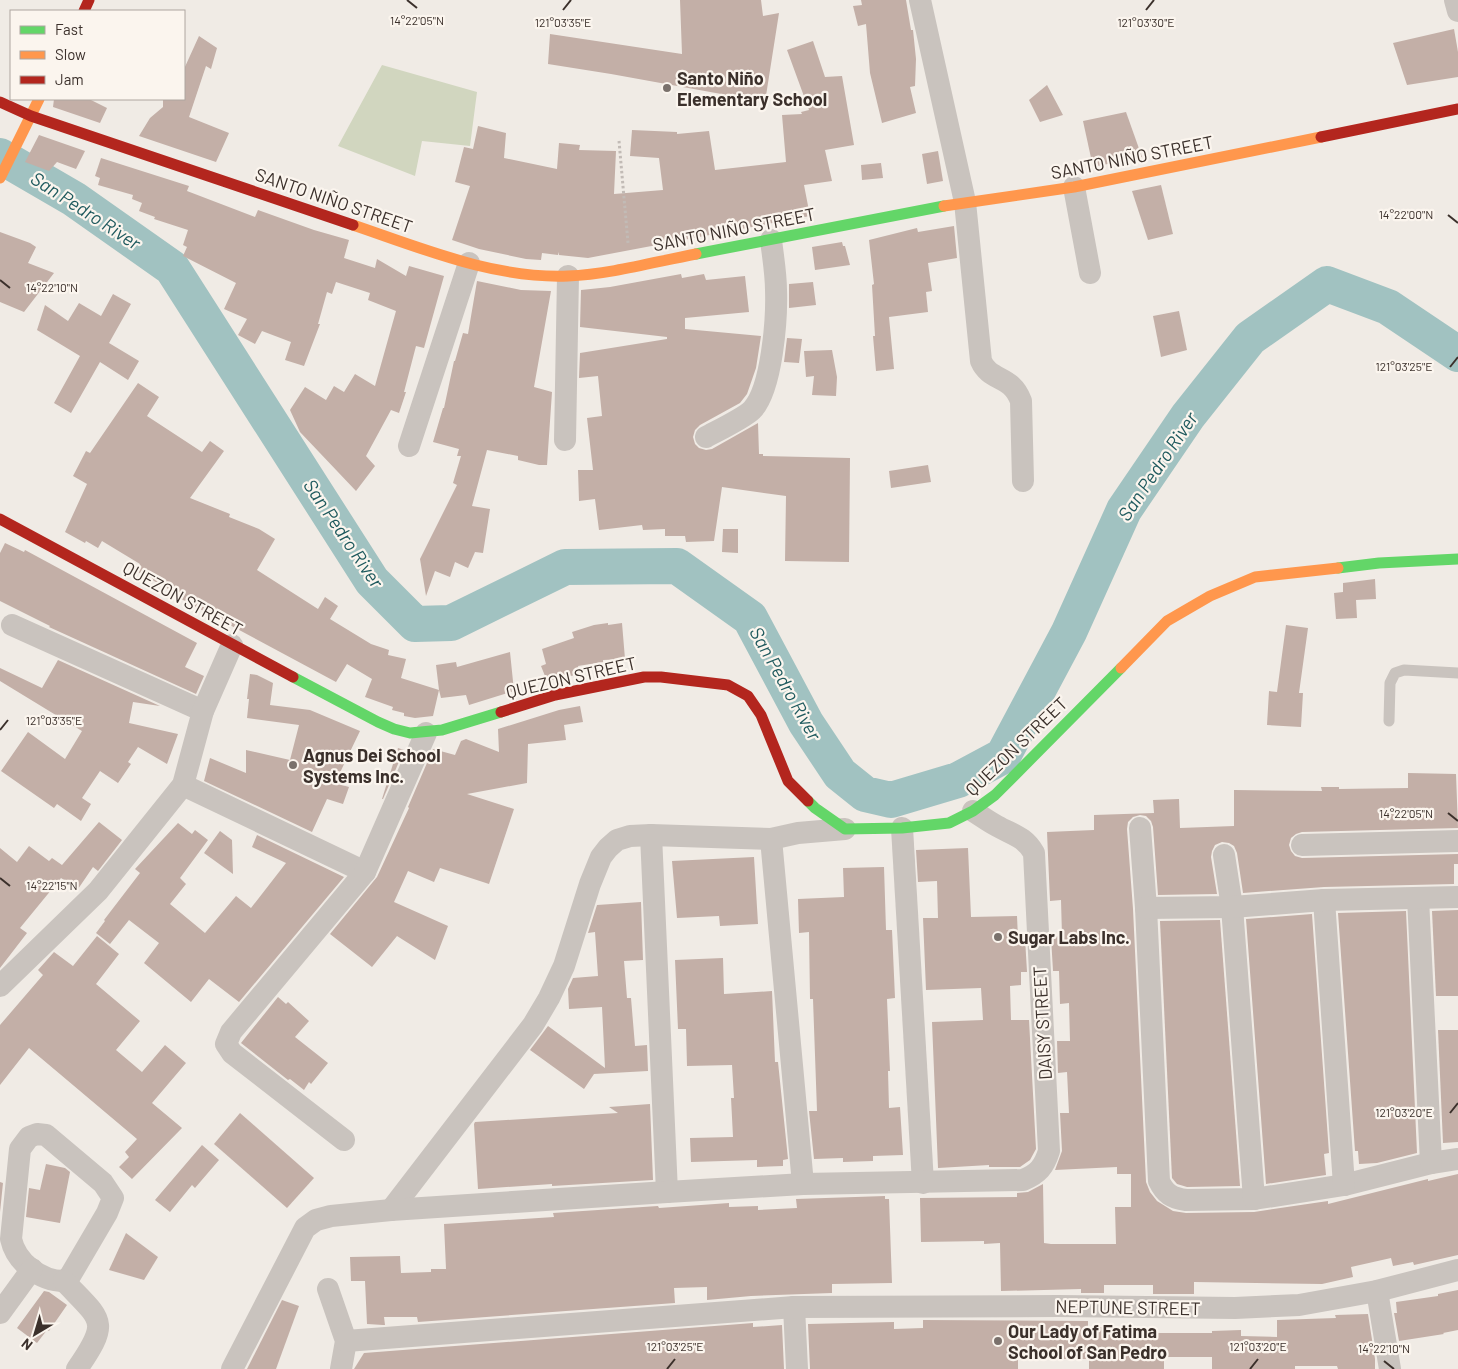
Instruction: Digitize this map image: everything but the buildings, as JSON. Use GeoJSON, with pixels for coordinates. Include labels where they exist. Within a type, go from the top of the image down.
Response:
{"type":"FeatureCollection","features":[{"type":"Feature","properties":{"kind":"street"},"geometry":{"type":"LineString","coordinates":[[920,0],[965,202],[980,361],[984,369],[1011,384],[1017,390],[1021,401],[1022,481]]}},
{"type":"Feature","properties":{"kind":"street"},"geometry":{"type":"LineString","coordinates":[[1456,0],[1458,11]]}},
{"type":"Feature","properties":{"kind":"street"},"geometry":{"type":"LineString","coordinates":[[0,178],[39,100]]}},
{"type":"Feature","properties":{"kind":"street","name":"SANTO NIÑO STREET"},"geometry":{"type":"LineString","coordinates":[[0,102],[31,116],[429,250],[524,275],[568,276],[771,240],[965,202],[1074,187],[1458,109]]}},
{"type":"Feature","properties":{"kind":"street"},"geometry":{"type":"LineString","coordinates":[[1074,187],[1090,273]]}},
{"type":"Feature","properties":{"kind":"street"},"geometry":{"type":"LineString","coordinates":[[706,437],[752,410],[762,394],[767,377],[774,335],[776,290],[771,240]]}},
{"type":"Feature","properties":{"kind":"street"},"geometry":{"type":"LineString","coordinates":[[409,446],[469,262]]}},
{"type":"Feature","properties":{"kind":"street"},"geometry":{"type":"LineString","coordinates":[[564,440],[568,276]]}},
{"type":"Feature","properties":{"kind":"street","name":"QUEZON STREET"},"geometry":{"type":"LineString","coordinates":[[0,520],[348,706],[392,727],[410,733],[442,730],[555,695],[644,677],[728,686],[748,696],[761,715],[788,781],[815,808],[845,828],[902,828],[949,823],[974,811],[1002,788],[1167,621],[1210,596],[1255,577],[1378,563],[1458,559]]}},
{"type":"Feature","properties":{"kind":"street"},"geometry":{"type":"LineString","coordinates":[[12,625],[203,711]]}},
{"type":"Feature","properties":{"kind":"street"},"geometry":{"type":"LineString","coordinates":[[0,986],[98,891],[183,784],[203,711],[232,645]]}},
{"type":"Feature","properties":{"kind":"street"},"geometry":{"type":"LineString","coordinates":[[344,1140],[232,1053],[226,1044],[231,1032],[365,872],[426,733]]}},
{"type":"Feature","properties":{"kind":"street"},"geometry":{"type":"LineString","coordinates":[[183,784],[365,872]]}},
{"type":"Feature","properties":{"kind":"street","name":"DAISY STREET"},"geometry":{"type":"LineString","coordinates":[[923,1183],[1023,1180],[1041,1170],[1048,1151],[1034,853],[1029,844],[1021,837],[1006,831],[974,811]]}},
{"type":"Feature","properties":{"kind":"street"},"geometry":{"type":"LineString","coordinates":[[392,1210],[533,1025],[564,966],[590,884],[601,857],[617,840],[630,836],[651,835],[771,839],[798,833],[845,828]]}},
{"type":"Feature","properties":{"kind":"street"},"geometry":{"type":"LineString","coordinates":[[232,1369],[305,1228],[316,1220],[331,1216],[392,1210],[667,1192],[803,1184],[923,1183],[902,828]]}},
{"type":"Feature","properties":{"kind":"street"},"geometry":{"type":"LineString","coordinates":[[1140,828],[1146,908],[1159,1181],[1168,1195],[1176,1199],[1254,1199],[1344,1185],[1431,1163],[1458,1159]]}},
{"type":"Feature","properties":{"kind":"street"},"geometry":{"type":"LineString","coordinates":[[651,835],[667,1192]]}},
{"type":"Feature","properties":{"kind":"street"},"geometry":{"type":"LineString","coordinates":[[771,839],[803,1184]]}},
{"type":"Feature","properties":{"kind":"street"},"geometry":{"type":"LineString","coordinates":[[1302,845],[1458,841]]}},
{"type":"Feature","properties":{"kind":"street"},"geometry":{"type":"LineString","coordinates":[[1224,855],[1232,907],[1254,1199]]}},
{"type":"Feature","properties":{"kind":"street"},"geometry":{"type":"LineString","coordinates":[[1146,908],[1232,907],[1324,900],[1458,897]]}},
{"type":"Feature","properties":{"kind":"street"},"geometry":{"type":"LineString","coordinates":[[1418,898],[1431,1163]]}},
{"type":"Feature","properties":{"kind":"street"},"geometry":{"type":"LineString","coordinates":[[1324,900],[1344,1185]]}},
{"type":"Feature","properties":{"kind":"street"},"geometry":{"type":"LineString","coordinates":[[64,1281],[70,1276],[107,1213],[112,1198],[103,1183],[46,1135],[37,1134],[30,1136],[20,1149],[11,1238],[13,1248],[18,1257],[47,1279],[64,1281],[95,1314],[99,1329],[92,1347],[77,1369]]}},
{"type":"Feature","properties":{"kind":"street"},"geometry":{"type":"LineString","coordinates":[[0,1313],[32,1269]]}},
{"type":"Feature","properties":{"kind":"street","name":"NEPTUNE STREET"},"geometry":{"type":"LineString","coordinates":[[346,1341],[794,1307],[1068,1306],[1236,1308],[1299,1305],[1377,1291],[1458,1270]]}},
{"type":"Feature","properties":{"kind":"street"},"geometry":{"type":"LineString","coordinates":[[328,1289],[346,1341],[341,1369]]}},
{"type":"Feature","properties":{"kind":"street"},"geometry":{"type":"LineString","coordinates":[[1377,1291],[1390,1369]]}},
{"type":"Feature","properties":{"kind":"street"},"geometry":{"type":"LineString","coordinates":[[794,1307],[797,1369]]}},
{"type":"Feature","properties":{"kind":"lane"},"geometry":{"type":"LineString","coordinates":[[1388,721],[1390,683],[1395,673],[1404,670],[1458,673]]}},
{"type":"Feature","properties":{"kind":"path"},"geometry":{"type":"LineString","coordinates":[[619,141],[630,266]]}},
{"type":"Feature","properties":{"kind":"green space"},"geometry":{"type":"Polygon","coordinates":[[[382,65],[477,92],[470,146],[422,141],[415,176],[338,146],[382,65]]]}},
{"type":"Feature","properties":{"kind":"waterway","name":"San Pedro River"},"geometry":{"type":"LineString","coordinates":[[0,156],[74,199],[172,268],[372,581],[415,624],[451,623],[565,567],[677,566],[750,618],[806,723],[840,774],[865,794],[891,800],[958,780],[1003,756],[1069,632],[1124,510],[1188,416],[1250,338],[1327,284],[1388,307],[1458,354]]}},
{"type":"Feature","properties":{"kind":"traffic: fast"},"geometry":{"type":"LineString","coordinates":[[696,254],[944,206]]}},
{"type":"Feature","properties":{"kind":"traffic: fast"},"geometry":{"type":"LineString","coordinates":[[1338,568],[1379,563],[1458,559]]}},
{"type":"Feature","properties":{"kind":"traffic: fast"},"geometry":{"type":"LineString","coordinates":[[808,801],[845,829],[902,828],[949,823],[973,811],[995,795],[1121,668]]}},
{"type":"Feature","properties":{"kind":"traffic: fast"},"geometry":{"type":"LineString","coordinates":[[293,677],[378,722],[410,733],[442,730],[501,712]]}},
{"type":"Feature","properties":{"kind":"traffic: slow"},"geometry":{"type":"LineString","coordinates":[[0,178],[39,100]]}},
{"type":"Feature","properties":{"kind":"traffic: slow"},"geometry":{"type":"LineString","coordinates":[[944,206],[1074,187],[1321,137]]}},
{"type":"Feature","properties":{"kind":"traffic: slow"},"geometry":{"type":"LineString","coordinates":[[353,225],[458,260],[513,273],[540,276],[600,273],[696,254]]}},
{"type":"Feature","properties":{"kind":"traffic: slow"},"geometry":{"type":"LineString","coordinates":[[1121,668],[1167,621],[1210,596],[1255,577],[1338,568]]}},
{"type":"Feature","properties":{"kind":"traffic: jam"},"geometry":{"type":"LineString","coordinates":[[84,10],[89,0]]}},
{"type":"Feature","properties":{"kind":"traffic: jam"},"geometry":{"type":"LineString","coordinates":[[0,102],[31,116],[353,225]]}},
{"type":"Feature","properties":{"kind":"traffic: jam"},"geometry":{"type":"LineString","coordinates":[[1321,137],[1458,109]]}},
{"type":"Feature","properties":{"kind":"traffic: jam"},"geometry":{"type":"LineString","coordinates":[[0,519],[293,677]]}},
{"type":"Feature","properties":{"kind":"traffic: jam"},"geometry":{"type":"LineString","coordinates":[[501,712],[555,695],[644,677],[661,677],[728,685],[748,696],[761,715],[788,781],[808,801]]}},
{"type":"Feature","properties":{"kind":"place","name":"Santo Niño Elementary School"},"geometry":{"type":"Point","coordinates":[667,88]}},
{"type":"Feature","properties":{"kind":"place","name":"Agnus Dei School Systems Inc."},"geometry":{"type":"Point","coordinates":[293,765]}},
{"type":"Feature","properties":{"kind":"place","name":"Sugar Labs Inc."},"geometry":{"type":"Point","coordinates":[998,937]}},
{"type":"Feature","properties":{"kind":"place","name":"Our Lady of Fatima School of San Pedro"},"geometry":{"type":"Point","coordinates":[998,1341]}}]}
